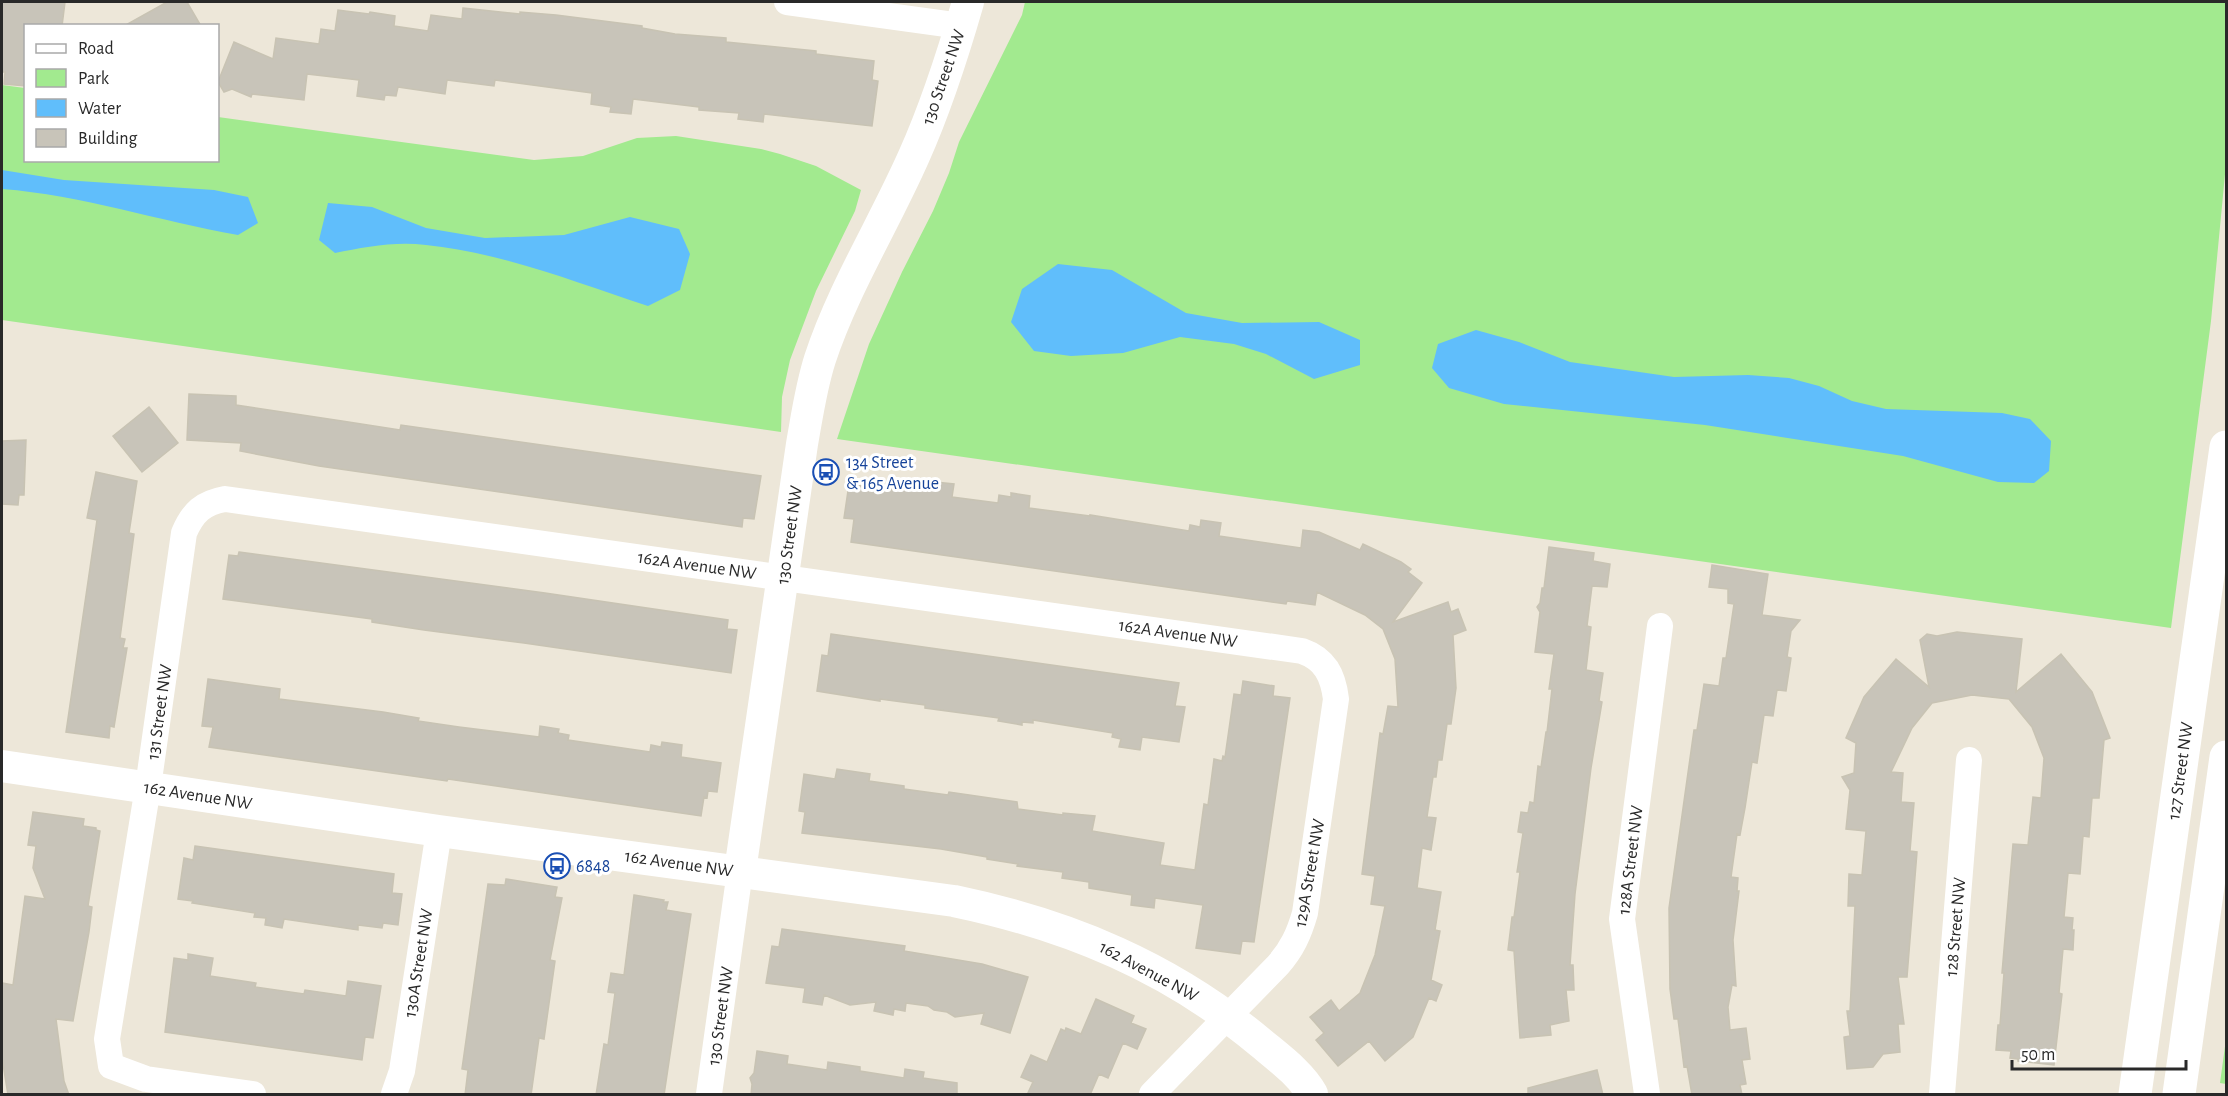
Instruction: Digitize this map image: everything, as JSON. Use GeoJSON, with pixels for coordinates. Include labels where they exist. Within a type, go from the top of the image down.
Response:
{"type":"FeatureCollection","features":[{"type":"Feature","properties":{"kind":"main road","name":"127 Street NW"},"geometry":{"type":"LineString","coordinates":[[2135,1095],[2226,447]]}},
{"type":"Feature","properties":{"kind":"main road"},"geometry":{"type":"LineString","coordinates":[[2179,1095],[2226,757]]}},
{"type":"Feature","properties":{"kind":"street"},"geometry":{"type":"LineString","coordinates":[[787,2],[964,14]]}},
{"type":"Feature","properties":{"kind":"street","name":"130 Street NW"},"geometry":{"type":"LineString","coordinates":[[709,1095],[810,400],[820,360],[837,318],[915,155],[964,14]]}},
{"type":"Feature","properties":{"kind":"street","name":"162A Avenue NW"},"geometry":{"type":"LineString","coordinates":[[203,505],[225,499],[236,499],[1302,651],[1314,655],[1328,668]]}},
{"type":"Feature","properties":{"kind":"street","name":"131 Street NW"},"geometry":{"type":"LineString","coordinates":[[203,505],[189,520],[184,533],[148,787],[107,1039],[111,1066],[146,1079],[253,1095]]}},
{"type":"Feature","properties":{"kind":"street","name":"128A Street NW"},"geometry":{"type":"LineString","coordinates":[[1647,1095],[1622,919],[1660,626]]}},
{"type":"Feature","properties":{"kind":"street","name":"129A Street NW"},"geometry":{"type":"LineString","coordinates":[[1152,1095],[1291,950],[1300,931],[1305,913],[1336,699],[1333,680],[1328,668]]}},
{"type":"Feature","properties":{"kind":"street","name":"128 Street NW"},"geometry":{"type":"LineString","coordinates":[[1942,1095],[1969,760]]}},
{"type":"Feature","properties":{"kind":"street","name":"162 Avenue NW"},"geometry":{"type":"LineString","coordinates":[[2,766],[439,831],[954,901],[999,910],[1092,941],[1144,964],[1228,1016],[1306,1083],[1312,1095]]}},
{"type":"Feature","properties":{"kind":"street","name":"130A Street NW"},"geometry":{"type":"LineString","coordinates":[[394,1095],[402,1071],[439,831]]}},
{"type":"Feature","properties":{"kind":"green space"},"geometry":{"type":"Polygon","coordinates":[[[1025,2],[2226,2],[2226,164],[2211,321],[2171,628],[837,439],[869,344],[933,211],[959,142],[1022,15],[1025,2]]]}},
{"type":"Feature","properties":{"kind":"green space"},"geometry":{"type":"Polygon","coordinates":[[[2,85],[24,88],[24,162],[219,162],[219,117],[534,160],[583,156],[637,138],[676,136],[780,154],[816,166],[861,190],[855,211],[816,291],[790,360],[782,397],[781,432],[2,320],[2,85]]]}},
{"type":"Feature","properties":{"kind":"green space"},"geometry":{"type":"Polygon","coordinates":[[[2226,1039],[2226,1084],[2220,1083],[2226,1039]]]}},
{"type":"Feature","properties":{"kind":"water"},"geometry":{"type":"Polygon","coordinates":[[[2,170],[64,180],[214,190],[248,197],[258,223],[238,235],[91,202],[2,189],[2,170]]]}},
{"type":"Feature","properties":{"kind":"water"},"geometry":{"type":"Polygon","coordinates":[[[328,203],[372,207],[426,228],[485,238],[564,235],[630,217],[679,229],[690,254],[680,290],[648,306],[511,261],[455,249],[392,244],[335,253],[319,240],[328,203]]]}},
{"type":"Feature","properties":{"kind":"water"},"geometry":{"type":"Polygon","coordinates":[[[1058,264],[1112,270],[1186,313],[1242,323],[1319,322],[1360,340],[1360,365],[1314,379],[1266,354],[1234,344],[1180,337],[1123,353],[1071,356],[1034,351],[1011,322],[1022,289],[1058,264]]]}},
{"type":"Feature","properties":{"kind":"water"},"geometry":{"type":"Polygon","coordinates":[[[1476,330],[1519,342],[1570,362],[1674,377],[1748,375],[1789,378],[1819,386],[1852,401],[1886,409],[2002,413],[2030,419],[2051,441],[2049,471],[2034,483],[1998,482],[1903,456],[1705,425],[1504,404],[1449,388],[1432,368],[1438,344],[1476,330]]]}},
{"type":"Feature","properties":{"kind":"building"},"geometry":{"type":"Polygon","coordinates":[[[2,2],[65,2],[62,24],[24,24],[24,86],[4,84],[5,72],[2,72],[2,2]]]}},
{"type":"Feature","properties":{"kind":"building"},"geometry":{"type":"Polygon","coordinates":[[[167,2],[187,2],[200,24],[128,24],[167,2]]]}},
{"type":"Feature","properties":{"kind":"building"},"geometry":{"type":"Polygon","coordinates":[[[463,8],[556,15],[642,26],[642,28],[675,34],[726,38],[726,42],[816,51],[816,54],[874,61],[872,80],[878,81],[872,126],[764,114],[763,122],[738,119],[739,113],[699,110],[699,107],[633,99],[631,114],[610,112],[611,107],[591,104],[592,93],[495,80],[494,86],[447,80],[445,94],[398,87],[396,96],[385,95],[384,100],[357,96],[359,80],[307,74],[304,100],[252,94],[251,97],[232,89],[224,92],[219,84],[234,42],[273,59],[276,38],[319,44],[321,29],[335,31],[338,10],[395,16],[394,26],[428,31],[431,15],[462,19],[463,8]]]}},
{"type":"Feature","properties":{"kind":"building"},"geometry":{"type":"Polygon","coordinates":[[[189,394],[236,396],[236,405],[400,430],[401,425],[761,476],[754,519],[743,518],[742,527],[319,466],[240,451],[241,443],[187,440],[189,394]]]}},
{"type":"Feature","properties":{"kind":"building"},"geometry":{"type":"Polygon","coordinates":[[[149,407],[178,443],[142,472],[113,436],[149,407]]]}},
{"type":"Feature","properties":{"kind":"building"},"geometry":{"type":"Polygon","coordinates":[[[26,440],[24,495],[19,495],[18,505],[2,504],[2,441],[26,440]]]}},
{"type":"Feature","properties":{"kind":"building"},"geometry":{"type":"Polygon","coordinates":[[[96,472],[137,481],[129,533],[134,534],[120,638],[125,639],[123,648],[127,648],[114,727],[110,726],[109,738],[66,732],[97,520],[87,518],[96,472]]]}},
{"type":"Feature","properties":{"kind":"building"},"geometry":{"type":"Polygon","coordinates":[[[935,482],[954,484],[952,497],[998,503],[999,495],[1011,497],[1011,493],[1030,496],[1029,508],[1189,531],[1190,525],[1200,527],[1201,520],[1221,523],[1219,536],[1301,548],[1303,530],[1319,532],[1360,550],[1363,544],[1411,569],[1408,572],[1422,583],[1393,622],[1448,602],[1451,612],[1458,609],[1466,630],[1453,635],[1456,688],[1451,724],[1447,724],[1442,760],[1438,760],[1436,777],[1433,777],[1427,817],[1436,818],[1431,850],[1422,848],[1417,888],[1441,892],[1435,930],[1440,931],[1431,980],[1442,985],[1436,1001],[1429,998],[1413,1037],[1385,1061],[1369,1041],[1338,1066],[1316,1040],[1324,1033],[1310,1017],[1331,1000],[1339,1011],[1360,993],[1375,955],[1385,906],[1371,904],[1375,876],[1362,874],[1380,733],[1383,734],[1388,706],[1398,707],[1395,659],[1383,629],[1365,615],[1317,592],[1315,605],[1287,601],[1286,604],[851,542],[854,519],[844,518],[849,484],[892,490],[892,487],[922,491],[922,488],[934,489],[935,482]]]}},
{"type":"Feature","properties":{"kind":"building"},"geometry":{"type":"Polygon","coordinates":[[[1549,547],[1594,553],[1593,561],[1610,564],[1607,587],[1592,586],[1587,626],[1591,627],[1586,670],[1603,673],[1599,701],[1602,702],[1575,894],[1570,965],[1573,965],[1574,990],[1566,990],[1569,1021],[1550,1025],[1551,1035],[1520,1038],[1514,951],[1508,950],[1520,872],[1517,872],[1523,833],[1518,832],[1521,812],[1528,813],[1530,802],[1534,803],[1538,766],[1541,767],[1552,689],[1549,689],[1554,654],[1535,652],[1540,612],[1537,607],[1540,603],[1542,588],[1544,588],[1549,547]]]}},
{"type":"Feature","properties":{"kind":"building"},"geometry":{"type":"Polygon","coordinates":[[[239,552],[728,620],[727,629],[737,630],[731,673],[223,599],[229,555],[238,556],[239,552]]]}},
{"type":"Feature","properties":{"kind":"building"},"geometry":{"type":"Polygon","coordinates":[[[1712,565],[1768,574],[1762,615],[1800,620],[1791,631],[1787,657],[1791,658],[1786,691],[1777,690],[1773,716],[1764,715],[1757,763],[1752,762],[1740,835],[1737,834],[1731,877],[1738,878],[1737,891],[1739,891],[1733,940],[1736,986],[1732,985],[1728,1007],[1730,1030],[1746,1028],[1750,1059],[1742,1060],[1746,1084],[1740,1085],[1742,1095],[1692,1095],[1687,1066],[1684,1067],[1678,1019],[1674,1019],[1670,989],[1669,908],[1694,730],[1697,730],[1704,684],[1719,686],[1723,658],[1726,658],[1734,604],[1728,603],[1728,589],[1709,587],[1712,565]]]}},
{"type":"Feature","properties":{"kind":"building"},"geometry":{"type":"Polygon","coordinates":[[[1957,632],[2022,639],[2016,692],[2061,654],[2092,692],[2110,738],[2104,740],[2099,798],[2092,798],[2089,837],[2083,836],[2080,874],[2068,873],[2064,917],[2073,918],[2073,950],[2063,949],[2059,993],[2062,994],[2054,1065],[2018,1061],[2018,1059],[2010,1058],[2011,1051],[1996,1050],[1998,1025],[2000,1025],[2013,844],[2028,845],[2033,797],[2041,798],[2044,758],[2032,727],[2009,699],[1972,695],[1932,703],[1912,728],[1891,772],[1903,773],[1901,802],[1914,803],[1910,851],[1917,852],[1907,977],[1898,977],[1904,1024],[1898,1024],[1900,1052],[1883,1054],[1873,1067],[1847,1069],[1844,1037],[1850,1036],[1847,1011],[1850,1011],[1855,906],[1848,906],[1849,874],[1862,875],[1866,831],[1846,829],[1850,790],[1842,777],[1854,773],[1856,743],[1846,738],[1864,697],[1896,659],[1929,687],[1920,640],[1927,634],[1937,636],[1957,632]]]}},
{"type":"Feature","properties":{"kind":"building"},"geometry":{"type":"Polygon","coordinates":[[[831,634],[1179,683],[1175,706],[1185,707],[1179,742],[1142,737],[1140,750],[1119,747],[1121,739],[1112,737],[1113,733],[1033,720],[1033,723],[1022,722],[1022,725],[998,721],[999,718],[925,708],[925,705],[880,699],[880,701],[817,691],[822,655],[828,656],[831,634]]]}},
{"type":"Feature","properties":{"kind":"building"},"geometry":{"type":"Polygon","coordinates":[[[208,679],[280,689],[279,699],[383,712],[419,718],[418,721],[459,727],[539,737],[540,726],[559,729],[558,733],[569,735],[568,740],[650,752],[651,745],[661,747],[662,742],[682,745],[681,757],[721,763],[717,792],[708,791],[707,798],[704,797],[701,816],[209,747],[213,727],[202,726],[208,679]]]}},
{"type":"Feature","properties":{"kind":"building"},"geometry":{"type":"Polygon","coordinates":[[[1243,681],[1274,686],[1273,696],[1290,698],[1254,942],[1242,941],[1240,954],[1196,948],[1203,905],[1155,898],[1154,908],[1131,905],[1132,895],[1089,888],[1089,882],[1062,878],[1063,872],[1017,866],[1018,864],[941,849],[802,833],[805,812],[799,811],[804,774],[835,779],[837,769],[870,774],[869,781],[904,786],[904,789],[948,795],[949,792],[1017,802],[1018,809],[1063,815],[1063,813],[1095,816],[1092,831],[1164,843],[1160,865],[1195,870],[1204,804],[1208,805],[1214,759],[1222,761],[1223,756],[1225,757],[1234,694],[1241,695],[1243,681]]]}},
{"type":"Feature","properties":{"kind":"building"},"geometry":{"type":"Polygon","coordinates":[[[33,812],[84,819],[83,826],[100,831],[88,906],[92,907],[89,932],[73,1021],[56,1019],[64,1081],[69,1095],[8,1095],[2,1058],[2,983],[13,985],[25,896],[45,899],[33,868],[36,846],[28,845],[33,812]]]}},
{"type":"Feature","properties":{"kind":"building"},"geometry":{"type":"Polygon","coordinates":[[[195,846],[394,874],[392,893],[402,894],[398,925],[383,923],[382,928],[358,925],[358,930],[284,919],[282,928],[265,925],[266,918],[254,917],[255,913],[178,899],[184,858],[193,860],[195,846]]]}},
{"type":"Feature","properties":{"kind":"building"},"geometry":{"type":"Polygon","coordinates":[[[506,879],[557,887],[555,897],[562,898],[550,960],[555,961],[544,1039],[539,1038],[531,1095],[465,1095],[468,1070],[462,1069],[488,884],[505,885],[506,879]]]}},
{"type":"Feature","properties":{"kind":"building"},"geometry":{"type":"Polygon","coordinates":[[[634,895],[664,900],[663,902],[668,902],[666,910],[691,914],[664,1095],[596,1095],[604,1044],[608,1045],[615,993],[608,992],[611,973],[624,975],[634,895]]]}},
{"type":"Feature","properties":{"kind":"building"},"geometry":{"type":"Polygon","coordinates":[[[782,929],[905,946],[904,951],[982,964],[1028,977],[1010,1033],[981,1024],[984,1013],[955,1017],[928,1006],[906,1003],[905,1011],[894,1009],[893,1015],[874,1011],[876,1002],[850,1005],[824,995],[822,1005],[803,1002],[805,988],[766,983],[772,946],[779,947],[782,929]]]}},
{"type":"Feature","properties":{"kind":"building"},"geometry":{"type":"Polygon","coordinates":[[[188,954],[213,958],[210,976],[256,983],[255,987],[304,994],[305,990],[346,996],[348,981],[381,986],[373,1038],[365,1037],[362,1060],[165,1032],[174,958],[188,960],[188,954]]]}},
{"type":"Feature","properties":{"kind":"building"},"geometry":{"type":"Polygon","coordinates":[[[1096,999],[1134,1016],[1131,1023],[1146,1029],[1137,1049],[1123,1043],[1108,1078],[1099,1074],[1090,1095],[1027,1095],[1033,1082],[1021,1077],[1031,1055],[1047,1062],[1061,1029],[1065,1031],[1066,1028],[1081,1034],[1096,999]]]}},
{"type":"Feature","properties":{"kind":"building"},"geometry":{"type":"Polygon","coordinates":[[[757,1051],[788,1056],[787,1064],[827,1070],[828,1062],[860,1067],[860,1071],[904,1078],[905,1069],[924,1072],[923,1078],[957,1083],[957,1095],[751,1095],[750,1078],[754,1073],[757,1051]]]}},
{"type":"Feature","properties":{"kind":"building"},"geometry":{"type":"Polygon","coordinates":[[[1597,1070],[1603,1095],[1528,1095],[1528,1088],[1597,1070]]]}},
{"type":"Feature","properties":{"kind":"place","name":"134 Street & 165 Avenue"},"geometry":{"type":"Point","coordinates":[826,472]}},
{"type":"Feature","properties":{"kind":"place","name":"6848"},"geometry":{"type":"Point","coordinates":[557,866]}}]}
